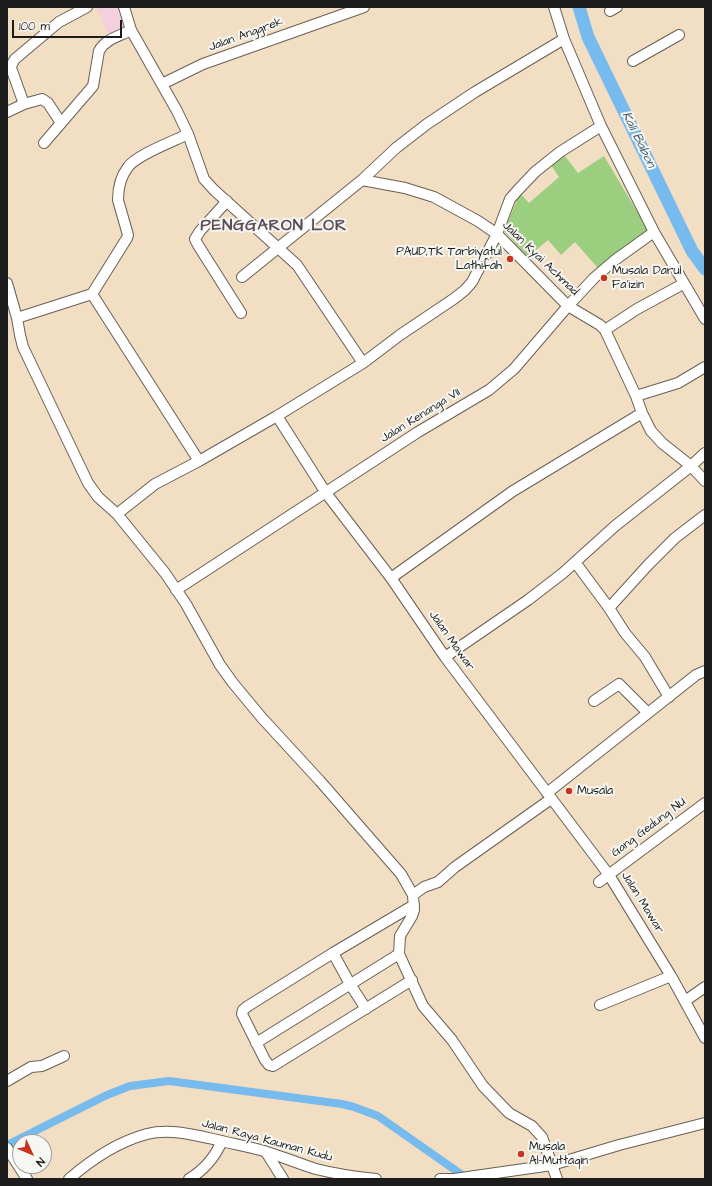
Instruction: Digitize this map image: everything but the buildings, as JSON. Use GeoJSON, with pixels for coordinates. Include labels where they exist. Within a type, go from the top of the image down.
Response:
{"type":"FeatureCollection","features":[{"type":"Feature","properties":{"kind":"street"},"geometry":{"type":"LineString","coordinates":[[24,104],[10,63],[54,25],[87,7]]}},
{"type":"Feature","properties":{"kind":"street"},"geometry":{"type":"LineString","coordinates":[[124,7],[132,30],[188,134],[204,179],[279,247],[301,270],[363,363]]}},
{"type":"Feature","properties":{"kind":"street","name":"Jalan Anggrek"},"geometry":{"type":"LineString","coordinates":[[162,84],[203,64],[364,7]]}},
{"type":"Feature","properties":{"kind":"street"},"geometry":{"type":"LineString","coordinates":[[554,7],[564,38],[601,126],[654,232],[705,319]]}},
{"type":"Feature","properties":{"kind":"street"},"geometry":{"type":"LineString","coordinates":[[44,143],[94,86],[99,51],[101,47],[108,41],[132,30]]}},
{"type":"Feature","properties":{"kind":"street"},"geometry":{"type":"LineString","coordinates":[[633,61],[679,35]]}},
{"type":"Feature","properties":{"kind":"street"},"geometry":{"type":"LineString","coordinates":[[242,277],[362,180],[396,148],[441,113],[564,38]]}},
{"type":"Feature","properties":{"kind":"street"},"geometry":{"type":"LineString","coordinates":[[7,112],[38,99],[46,100],[61,123]]}},
{"type":"Feature","properties":{"kind":"street"},"geometry":{"type":"LineString","coordinates":[[116,514],[155,484],[199,461],[277,416],[363,363],[400,335],[465,290],[472,282],[497,234],[510,199],[535,172],[560,152],[601,126]]}},
{"type":"Feature","properties":{"kind":"street"},"geometry":{"type":"LineString","coordinates":[[17,318],[92,294],[128,235],[118,200],[118,194],[121,181],[128,167],[138,158],[188,134]]}},
{"type":"Feature","properties":{"kind":"street","name":"Jalan Kyai Achmad"},"geometry":{"type":"LineString","coordinates":[[362,180],[405,188],[434,197],[478,221],[497,234],[568,306],[600,325],[605,330],[651,431],[691,466],[705,481]]}},
{"type":"Feature","properties":{"kind":"street"},"geometry":{"type":"LineString","coordinates":[[227,201],[200,231],[195,239],[241,314]]}},
{"type":"Feature","properties":{"kind":"street","name":"Jalan Kenanga VII"},"geometry":{"type":"LineString","coordinates":[[176,590],[418,432],[502,381],[514,370],[568,306],[594,278],[615,260],[654,232]]}},
{"type":"Feature","properties":{"kind":"street"},"geometry":{"type":"LineString","coordinates":[[7,283],[17,318],[23,347],[74,456],[92,490],[116,514],[165,573],[186,604],[224,672],[262,718],[320,781],[398,870],[413,900],[412,916],[400,936],[399,954],[423,1006],[452,1040],[483,1086],[509,1113],[532,1126],[539,1132],[557,1179]]}},
{"type":"Feature","properties":{"kind":"street"},"geometry":{"type":"LineString","coordinates":[[605,330],[637,308],[684,284]]}},
{"type":"Feature","properties":{"kind":"street"},"geometry":{"type":"LineString","coordinates":[[92,294],[199,461]]}},
{"type":"Feature","properties":{"kind":"street"},"geometry":{"type":"LineString","coordinates":[[636,396],[678,383],[705,367]]}},
{"type":"Feature","properties":{"kind":"street"},"geometry":{"type":"LineString","coordinates":[[391,578],[513,491],[642,413]]}},
{"type":"Feature","properties":{"kind":"street","name":"Jalan Mawar"},"geometry":{"type":"LineString","coordinates":[[277,416],[326,493],[391,578],[445,657],[609,875],[671,976],[705,1038]]}},
{"type":"Feature","properties":{"kind":"street"},"geometry":{"type":"LineString","coordinates":[[445,657],[528,600],[575,562],[615,526],[691,466],[705,452]]}},
{"type":"Feature","properties":{"kind":"street"},"geometry":{"type":"LineString","coordinates":[[609,608],[675,538],[705,515]]}},
{"type":"Feature","properties":{"kind":"street"},"geometry":{"type":"LineString","coordinates":[[575,562],[609,608],[625,633],[645,658],[669,697]]}},
{"type":"Feature","properties":{"kind":"street"},"geometry":{"type":"LineString","coordinates":[[412,980],[274,1066],[267,1064],[242,1014],[243,1010],[413,900],[424,887],[438,882],[455,867],[549,796],[648,713],[696,675],[705,670]]}},
{"type":"Feature","properties":{"kind":"street"},"geometry":{"type":"LineString","coordinates":[[594,701],[619,684],[648,713]]}},
{"type":"Feature","properties":{"kind":"street","name":"Gang Gedung NU"},"geometry":{"type":"LineString","coordinates":[[599,882],[705,803]]}},
{"type":"Feature","properties":{"kind":"street"},"geometry":{"type":"LineString","coordinates":[[333,953],[366,1009]]}},
{"type":"Feature","properties":{"kind":"street"},"geometry":{"type":"LineString","coordinates":[[256,1044],[399,954]]}},
{"type":"Feature","properties":{"kind":"street"},"geometry":{"type":"LineString","coordinates":[[600,1005],[671,976]]}},
{"type":"Feature","properties":{"kind":"street"},"geometry":{"type":"LineString","coordinates":[[685,1001],[705,987]]}},
{"type":"Feature","properties":{"kind":"street"},"geometry":{"type":"LineString","coordinates":[[7,1081],[31,1067],[42,1066],[64,1056]]}},
{"type":"Feature","properties":{"kind":"street"},"geometry":{"type":"LineString","coordinates":[[440,1179],[454,1179],[552,1165],[618,1145],[705,1122]]}},
{"type":"Feature","properties":{"kind":"street","name":"Jalan Raya Kauman Kudu"},"geometry":{"type":"LineString","coordinates":[[69,1179],[91,1160],[114,1147],[148,1133],[182,1132],[266,1152],[314,1168],[356,1178],[376,1179]]}},
{"type":"Feature","properties":{"kind":"street"},"geometry":{"type":"LineString","coordinates":[[190,1179],[216,1154],[222,1141]]}},
{"type":"Feature","properties":{"kind":"street"},"geometry":{"type":"LineString","coordinates":[[8,1152],[27,1179]]}},
{"type":"Feature","properties":{"kind":"street"},"geometry":{"type":"LineString","coordinates":[[266,1152],[283,1179]]}},
{"type":"Feature","properties":{"kind":"shaded area"},"geometry":{"type":"Polygon","coordinates":[[[96,7],[122,7],[130,29],[110,38],[96,7]]]}},
{"type":"Feature","properties":{"kind":"green space"},"geometry":{"type":"Polygon","coordinates":[[[565,156],[578,173],[604,156],[648,230],[598,268],[575,242],[561,255],[548,240],[528,257],[504,231],[520,193],[529,203],[559,177],[551,165],[565,156]]]}},
{"type":"Feature","properties":{"kind":"waterway","name":"Kali Babon"},"geometry":{"type":"LineString","coordinates":[[579,7],[588,37],[692,251],[705,269]]}},
{"type":"Feature","properties":{"kind":"waterway"},"geometry":{"type":"LineString","coordinates":[[7,1145],[107,1095],[130,1086],[169,1081],[342,1104],[354,1107],[378,1116],[468,1179]]}},
{"type":"Feature","properties":{"kind":"place","name":"PAUD,TK Tarbiyatul Lathifah"},"geometry":{"type":"Point","coordinates":[510,259]}},
{"type":"Feature","properties":{"kind":"place","name":"Musala Darul Fa'izin"},"geometry":{"type":"Point","coordinates":[604,278]}},
{"type":"Feature","properties":{"kind":"place","name":"Musala"},"geometry":{"type":"Point","coordinates":[569,791]}},
{"type":"Feature","properties":{"kind":"place","name":"Musala Al-Muttaqin"},"geometry":{"type":"Point","coordinates":[521,1154]}},
{"type":"Feature","properties":{"kind":"district","name":"PENGGARON LOR"},"geometry":{"type":"Point","coordinates":[274,227]}}]}
